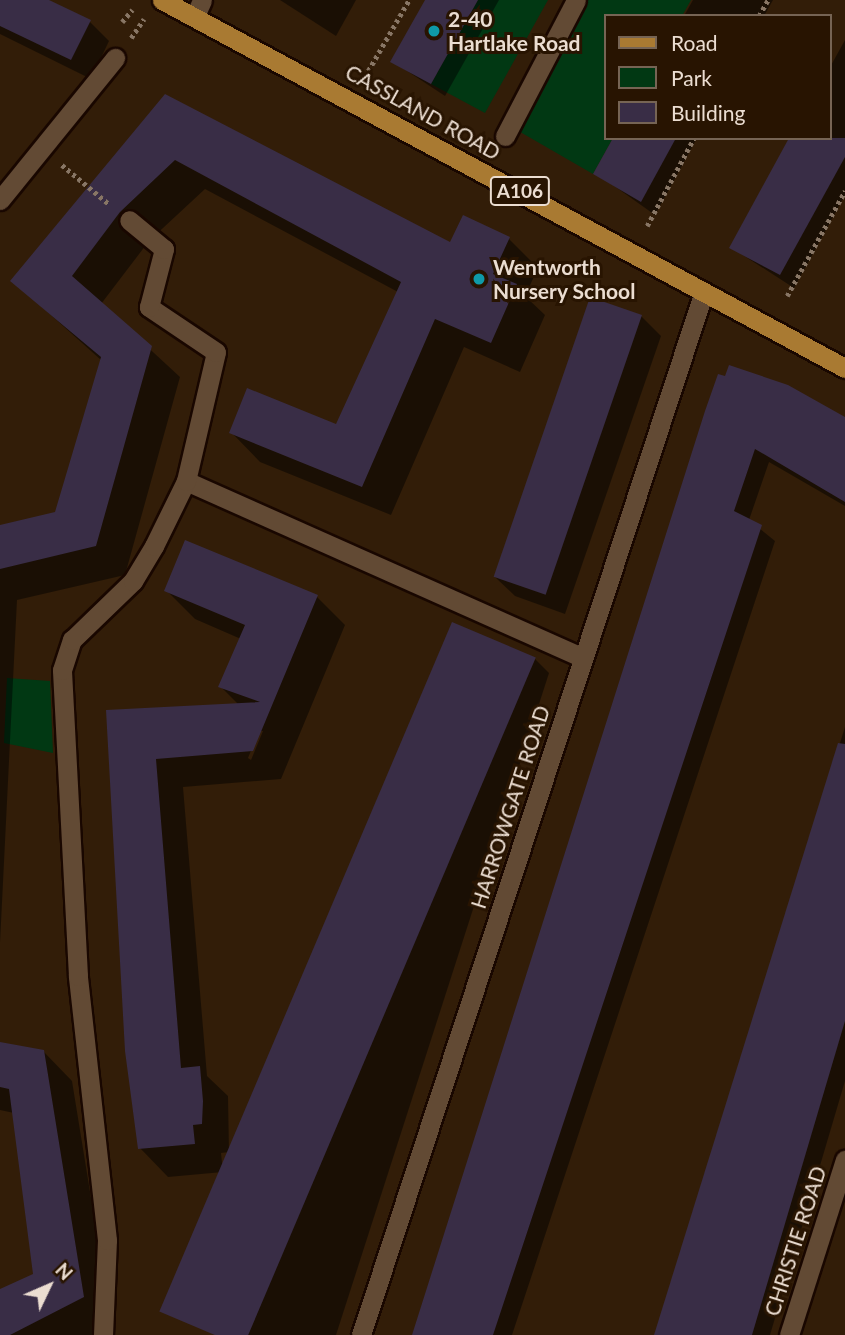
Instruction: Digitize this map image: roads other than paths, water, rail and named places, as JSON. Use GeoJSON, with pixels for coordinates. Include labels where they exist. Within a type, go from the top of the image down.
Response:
{"type":"FeatureCollection","features":[{"type":"Feature","properties":{"kind":"main road","name":"CASSLAND ROAD"},"geometry":{"type":"LineString","coordinates":[[162,0],[199,8],[703,294],[845,368]]}},
{"type":"Feature","properties":{"kind":"street"},"geometry":{"type":"LineString","coordinates":[[505,136],[576,0]]}},
{"type":"Feature","properties":{"kind":"street"},"geometry":{"type":"LineString","coordinates":[[0,201],[115,58]]}},
{"type":"Feature","properties":{"kind":"street"},"geometry":{"type":"LineString","coordinates":[[103,1335],[107,1240],[78,976],[62,670],[89,617],[133,581],[186,481],[216,352],[149,307],[164,249],[129,220]]}},
{"type":"Feature","properties":{"kind":"street","name":"HARROWGATE ROAD"},"geometry":{"type":"LineString","coordinates":[[361,1335],[703,294]]}},
{"type":"Feature","properties":{"kind":"street"},"geometry":{"type":"LineString","coordinates":[[186,481],[582,657]]}},
{"type":"Feature","properties":{"kind":"street","name":"CHRISTIE ROAD"},"geometry":{"type":"LineString","coordinates":[[789,1335],[845,1160]]}},
{"type":"Feature","properties":{"kind":"place","name":"2-40 Hartlake Road"},"geometry":{"type":"Point","coordinates":[434,31]}},
{"type":"Feature","properties":{"kind":"place","name":"Wentworth Nursery School"},"geometry":{"type":"Point","coordinates":[479,279]}}]}
